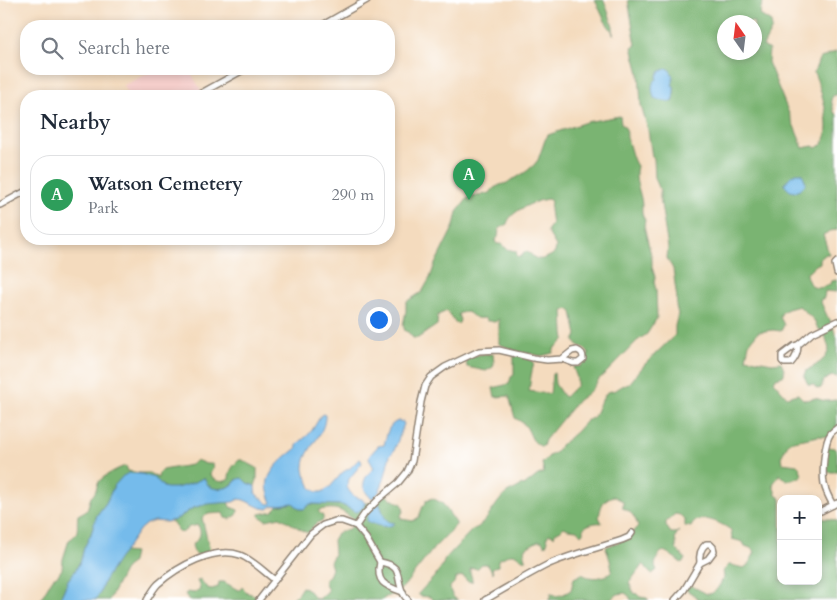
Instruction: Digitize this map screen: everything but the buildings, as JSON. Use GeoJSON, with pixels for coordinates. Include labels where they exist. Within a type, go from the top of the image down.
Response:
{"type":"FeatureCollection","features":[{"type":"Feature","properties":{"kind":"street"},"geometry":{"type":"LineString","coordinates":[[331,20],[367,0]]}},
{"type":"Feature","properties":{"kind":"street"},"geometry":{"type":"LineString","coordinates":[[207,90],[234,75]]}},
{"type":"Feature","properties":{"kind":"street"},"geometry":{"type":"LineString","coordinates":[[0,205],[20,194]]}},
{"type":"Feature","properties":{"kind":"street"},"geometry":{"type":"LineString","coordinates":[[837,262],[835,264],[837,273]]}},
{"type":"Feature","properties":{"kind":"street"},"geometry":{"type":"LineString","coordinates":[[798,345],[812,333],[837,320]]}},
{"type":"Feature","properties":{"kind":"street"},"geometry":{"type":"LineString","coordinates":[[356,526],[365,513],[398,483],[412,461],[423,394],[425,386],[431,377],[445,367],[479,351],[499,350],[547,360],[562,358]]}},
{"type":"Feature","properties":{"kind":"street"},"geometry":{"type":"LineString","coordinates":[[822,510],[835,504],[826,490],[824,471],[828,438],[837,428]]}},
{"type":"Feature","properties":{"kind":"street"},"geometry":{"type":"LineString","coordinates":[[259,600],[311,534],[323,525],[335,521],[347,522],[356,526],[366,538],[380,562],[386,563],[395,569],[399,575],[402,592],[408,600]]}},
{"type":"Feature","properties":{"kind":"street"},"geometry":{"type":"LineString","coordinates":[[485,600],[550,564],[622,540],[629,537],[632,533]]}},
{"type":"Feature","properties":{"kind":"street"},"geometry":{"type":"LineString","coordinates":[[147,600],[157,585],[175,571],[215,554],[228,553],[239,555],[249,560],[275,580]]}},
{"type":"Feature","properties":{"kind":"street"},"geometry":{"type":"LineString","coordinates":[[380,562],[380,579],[383,584],[402,592]]}},
{"type":"Feature","properties":{"kind":"street"},"geometry":{"type":"LineString","coordinates":[[675,600],[684,590],[700,563]]}},
{"type":"Feature","properties":{"kind":"shaded area"},"geometry":{"type":"Polygon","coordinates":[[[145,75],[192,75],[201,90],[125,90],[124,85],[145,75]]]}},
{"type":"Feature","properties":{"kind":"green space"},"geometry":{"type":"Polygon","coordinates":[[[595,0],[604,0],[613,26],[613,35],[612,31],[595,0]]]}},
{"type":"Feature","properties":{"kind":"green space"},"geometry":{"type":"Polygon","coordinates":[[[628,0],[764,0],[760,15],[717,15],[717,60],[762,60],[762,16],[771,22],[772,29],[763,46],[769,50],[768,62],[803,148],[813,146],[816,148],[822,144],[826,136],[827,127],[824,103],[814,73],[819,59],[837,51],[837,95],[834,95],[831,99],[834,112],[837,115],[837,230],[823,235],[829,254],[820,259],[820,263],[806,274],[811,286],[817,288],[837,280],[837,292],[825,291],[824,298],[820,300],[837,338],[837,377],[832,376],[824,380],[821,388],[817,389],[814,385],[808,384],[804,376],[805,372],[822,360],[829,349],[826,338],[818,329],[814,320],[799,306],[782,312],[780,317],[784,325],[781,331],[758,332],[749,344],[746,358],[772,363],[781,362],[784,374],[776,378],[774,382],[787,397],[798,394],[806,400],[815,398],[825,401],[837,400],[837,428],[829,437],[819,436],[789,442],[781,457],[782,463],[797,465],[802,476],[788,480],[780,474],[773,484],[777,496],[777,585],[822,585],[822,519],[834,520],[837,521],[837,600],[698,600],[685,589],[688,584],[707,594],[713,593],[724,577],[723,571],[730,564],[744,568],[749,564],[755,552],[753,549],[745,546],[743,542],[732,539],[731,530],[722,524],[704,519],[694,522],[691,527],[685,526],[685,520],[680,515],[675,514],[666,522],[666,526],[671,533],[679,531],[675,538],[676,548],[685,559],[684,561],[681,563],[663,551],[655,563],[657,570],[652,574],[643,564],[629,583],[634,593],[649,600],[631,600],[625,593],[618,594],[610,600],[548,600],[551,597],[551,593],[556,596],[571,590],[574,578],[582,574],[589,577],[597,577],[605,576],[612,572],[606,547],[626,539],[638,526],[633,515],[623,508],[623,501],[613,496],[606,499],[601,507],[599,517],[602,523],[594,523],[587,526],[583,529],[581,535],[577,530],[564,527],[555,533],[554,537],[550,534],[548,535],[548,541],[545,546],[542,541],[538,541],[526,548],[524,556],[526,561],[514,554],[510,554],[498,560],[498,566],[492,569],[493,573],[487,564],[482,564],[477,569],[470,569],[472,582],[467,581],[463,576],[455,579],[450,589],[453,596],[458,600],[433,600],[430,597],[418,594],[434,577],[445,559],[472,530],[487,518],[502,497],[544,473],[542,463],[556,452],[586,421],[594,417],[607,392],[629,384],[645,364],[675,335],[678,314],[673,269],[667,258],[668,248],[660,190],[655,178],[654,159],[641,105],[639,73],[632,47],[636,45],[628,0]],[[659,72],[657,76],[662,100],[673,102],[674,86],[659,72]]]}},
{"type":"Feature","properties":{"kind":"green space"},"geometry":{"type":"Polygon","coordinates":[[[620,116],[621,124],[626,130],[627,139],[637,166],[637,181],[642,214],[645,220],[644,226],[655,277],[657,318],[647,334],[637,341],[599,379],[588,393],[577,401],[545,440],[542,447],[534,441],[525,425],[515,418],[509,396],[495,397],[493,388],[509,384],[511,377],[514,375],[514,350],[499,344],[499,319],[494,322],[487,321],[485,318],[476,318],[467,312],[463,312],[458,314],[460,320],[456,324],[447,311],[438,315],[437,325],[418,338],[413,338],[405,331],[403,325],[406,302],[422,292],[454,226],[457,212],[468,198],[490,193],[494,188],[507,183],[527,171],[538,160],[548,135],[586,122],[620,116]],[[548,199],[530,204],[513,215],[507,224],[499,229],[498,237],[495,241],[497,244],[502,244],[510,250],[516,251],[517,256],[520,257],[524,252],[528,252],[537,259],[545,258],[555,253],[556,246],[547,231],[552,224],[551,201],[548,199]],[[568,309],[563,311],[565,339],[555,347],[553,353],[541,356],[528,353],[527,357],[534,362],[529,391],[550,394],[552,374],[554,373],[555,384],[563,396],[565,397],[577,385],[577,378],[573,367],[581,366],[589,354],[574,341],[577,335],[572,312],[568,309]]]}},
{"type":"Feature","properties":{"kind":"green space"},"geometry":{"type":"Polygon","coordinates":[[[483,354],[493,354],[493,367],[486,371],[467,367],[466,360],[483,354]]]}},
{"type":"Feature","properties":{"kind":"green space"},"geometry":{"type":"Polygon","coordinates":[[[827,447],[835,448],[837,453],[837,471],[835,472],[824,472],[827,447]]]}},
{"type":"Feature","properties":{"kind":"green space"},"geometry":{"type":"Polygon","coordinates":[[[196,460],[212,464],[210,475],[221,482],[229,479],[232,468],[239,460],[242,460],[257,468],[255,486],[237,479],[228,487],[216,489],[208,485],[204,478],[174,489],[165,488],[159,482],[114,486],[106,503],[97,515],[81,560],[68,580],[59,600],[40,600],[53,578],[62,569],[69,540],[77,532],[78,515],[87,510],[98,483],[103,478],[126,466],[128,471],[149,473],[158,478],[162,470],[191,465],[196,460]]]}},
{"type":"Feature","properties":{"kind":"green space"},"geometry":{"type":"Polygon","coordinates":[[[385,494],[402,504],[404,510],[401,519],[413,521],[419,517],[426,500],[432,498],[442,503],[456,525],[434,548],[404,586],[398,592],[382,600],[291,600],[302,587],[319,599],[328,591],[325,579],[329,576],[332,569],[330,562],[334,554],[333,540],[337,533],[351,528],[354,520],[338,510],[319,510],[323,520],[314,525],[307,533],[280,517],[266,520],[259,516],[260,514],[273,511],[278,506],[293,503],[300,509],[304,509],[310,504],[342,505],[355,511],[365,505],[365,503],[373,503],[385,494]]]}},
{"type":"Feature","properties":{"kind":"green space"},"geometry":{"type":"Polygon","coordinates":[[[228,502],[230,507],[238,510],[237,515],[230,519],[225,518],[223,513],[207,514],[202,518],[210,551],[198,555],[194,552],[192,545],[200,536],[198,525],[189,527],[182,533],[179,532],[171,521],[200,505],[228,502]]]}},
{"type":"Feature","properties":{"kind":"green space"},"geometry":{"type":"Polygon","coordinates":[[[124,552],[134,553],[132,562],[124,571],[109,600],[95,600],[109,570],[124,552]]]}},
{"type":"Feature","properties":{"kind":"green space"},"geometry":{"type":"Polygon","coordinates":[[[200,579],[207,588],[218,587],[219,582],[224,582],[238,590],[242,587],[248,593],[261,597],[258,600],[189,600],[185,594],[199,591],[200,587],[197,581],[200,579]]]}},
{"type":"Feature","properties":{"kind":"water"},"geometry":{"type":"Polygon","coordinates":[[[668,68],[673,78],[673,102],[654,98],[652,90],[652,85],[657,79],[659,72],[668,68]]]}},
{"type":"Feature","properties":{"kind":"water"},"geometry":{"type":"Polygon","coordinates":[[[796,173],[802,173],[806,183],[798,191],[792,192],[784,184],[796,173]]]}},
{"type":"Feature","properties":{"kind":"water"},"geometry":{"type":"Polygon","coordinates":[[[323,414],[325,415],[322,429],[305,459],[305,474],[311,488],[317,492],[322,492],[330,487],[343,472],[359,459],[361,460],[362,463],[349,479],[347,487],[353,495],[362,499],[365,503],[359,511],[356,512],[342,505],[310,504],[304,509],[300,509],[293,503],[272,506],[268,509],[239,499],[233,502],[207,504],[193,508],[175,520],[166,522],[154,521],[140,529],[104,581],[100,593],[95,600],[59,600],[68,580],[81,560],[97,515],[106,503],[114,486],[123,476],[129,473],[142,474],[154,478],[163,487],[167,488],[176,488],[204,478],[207,484],[217,489],[232,485],[242,478],[247,483],[255,486],[257,495],[269,504],[272,503],[267,483],[272,471],[296,449],[323,414]]]}},
{"type":"Feature","properties":{"kind":"water"},"geometry":{"type":"Polygon","coordinates":[[[398,421],[404,424],[394,451],[390,455],[384,480],[379,492],[374,498],[370,497],[365,489],[364,482],[365,478],[374,468],[369,459],[370,455],[378,446],[384,445],[390,428],[398,421]]]}},
{"type":"Feature","properties":{"kind":"water"},"geometry":{"type":"Polygon","coordinates":[[[379,503],[386,519],[391,523],[395,523],[389,526],[381,526],[367,521],[370,510],[379,503]]]}},
{"type":"Feature","properties":{"kind":"place","name":"Watson Cemetery"},"geometry":{"type":"Point","coordinates":[469,200]}}]}
